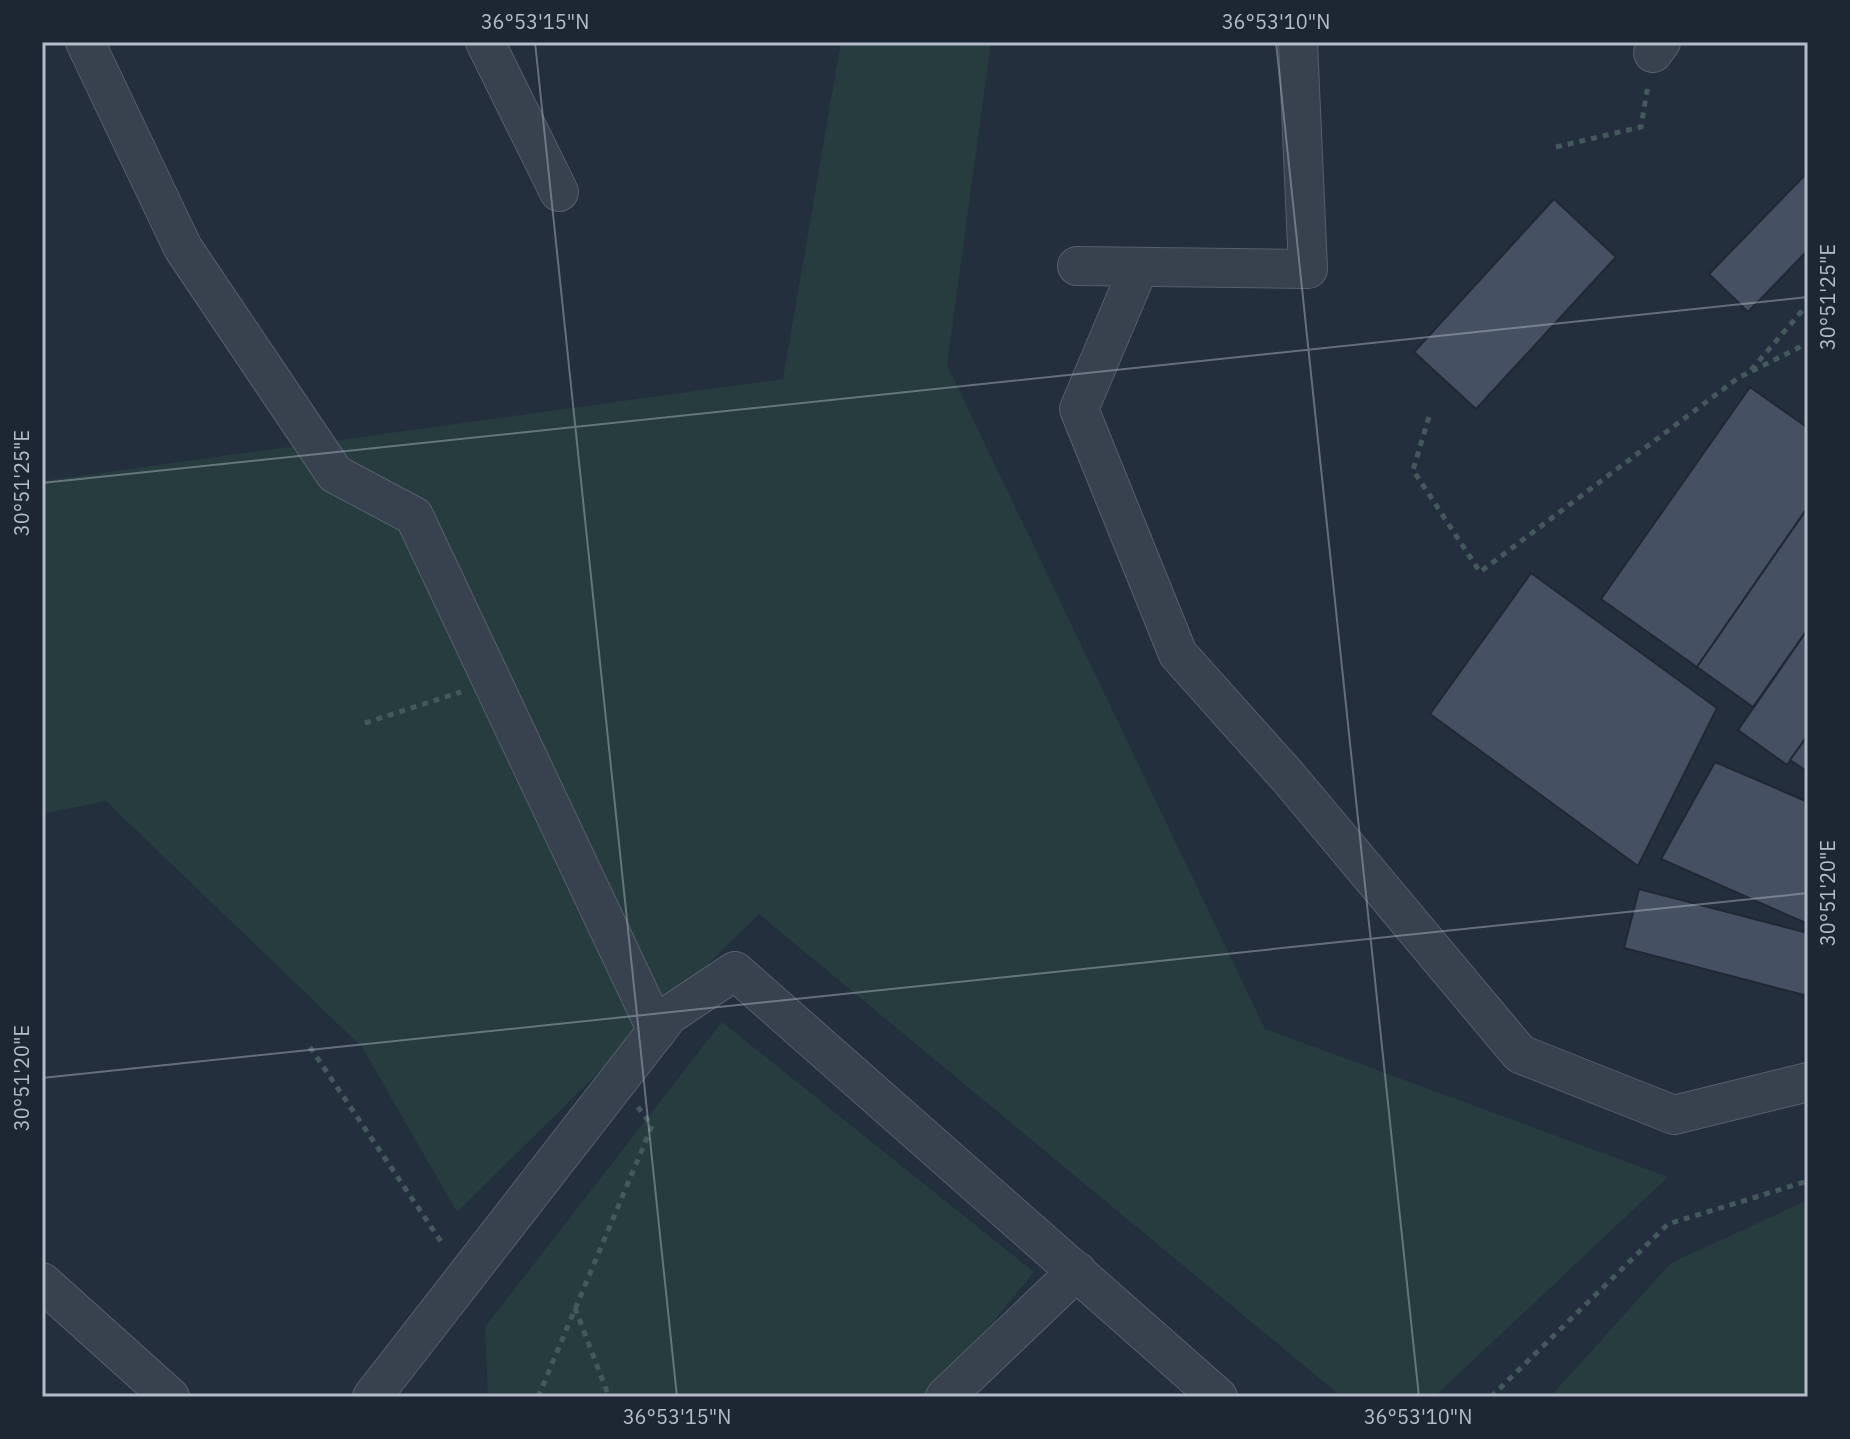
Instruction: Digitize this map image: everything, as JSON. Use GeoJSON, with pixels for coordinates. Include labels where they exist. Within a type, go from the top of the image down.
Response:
{"type":"FeatureCollection","features":[{"type":"Feature","properties":{"kind":"street"},"geometry":{"type":"LineString","coordinates":[[85,42],[183,248],[335,474],[414,516],[657,1031]]}},
{"type":"Feature","properties":{"kind":"street"},"geometry":{"type":"LineString","coordinates":[[485,42],[559,192]]}},
{"type":"Feature","properties":{"kind":"street"},"geometry":{"type":"LineString","coordinates":[[1077,266],[1308,269],[1298,42]]}},
{"type":"Feature","properties":{"kind":"street"},"geometry":{"type":"LineString","coordinates":[[1139,267],[1079,409],[1178,654],[1289,778],[1520,1054],[1674,1115],[1808,1082]]}},
{"type":"Feature","properties":{"kind":"street"},"geometry":{"type":"LineString","coordinates":[[372,1397],[669,1015],[735,971],[1218,1397]]}},
{"type":"Feature","properties":{"kind":"street"},"geometry":{"type":"LineString","coordinates":[[945,1397],[1077,1271]]}},
{"type":"Feature","properties":{"kind":"street"},"geometry":{"type":"LineString","coordinates":[[42,1282],[170,1397]]}},
{"type":"Feature","properties":{"kind":"path"},"geometry":{"type":"LineString","coordinates":[[1556,147],[1641,127],[1657,47]]}},
{"type":"Feature","properties":{"kind":"path"},"geometry":{"type":"LineString","coordinates":[[1749,373],[1808,304]]}},
{"type":"Feature","properties":{"kind":"path"},"geometry":{"type":"LineString","coordinates":[[1429,417],[1413,470],[1480,572],[1749,373],[1808,343]]}},
{"type":"Feature","properties":{"kind":"path"},"geometry":{"type":"LineString","coordinates":[[365,723],[493,682]]}},
{"type":"Feature","properties":{"kind":"path"},"geometry":{"type":"LineString","coordinates":[[310,1047],[465,1277]]}},
{"type":"Feature","properties":{"kind":"path"},"geometry":{"type":"LineString","coordinates":[[538,1397],[652,1126],[618,1081]]}},
{"type":"Feature","properties":{"kind":"path"},"geometry":{"type":"LineString","coordinates":[[1491,1397],[1668,1224],[1808,1181]]}},
{"type":"Feature","properties":{"kind":"path"},"geometry":{"type":"LineString","coordinates":[[575,1308],[609,1397]]}},
{"type":"Feature","properties":{"kind":"green space"},"geometry":{"type":"Polygon","coordinates":[[[841,42],[991,42],[947,365],[1265,1029],[1668,1177],[1434,1397],[1342,1397],[759,914],[457,1212],[362,1047],[106,801],[42,814],[42,481],[783,379],[841,42]]]}},
{"type":"Feature","properties":{"kind":"green space"},"geometry":{"type":"Polygon","coordinates":[[[722,1022],[1034,1272],[931,1397],[488,1397],[485,1327],[722,1022]]]}},
{"type":"Feature","properties":{"kind":"green space"},"geometry":{"type":"Polygon","coordinates":[[[1808,1200],[1808,1397],[1550,1397],[1671,1263],[1808,1200]]]}},
{"type":"Feature","properties":{"kind":"building"},"geometry":{"type":"Polygon","coordinates":[[[1808,172],[1808,250],[1748,312],[1709,274],[1808,172]]]}},
{"type":"Feature","properties":{"kind":"building"},"geometry":{"type":"Polygon","coordinates":[[[1554,199],[1616,257],[1476,409],[1414,352],[1554,199]]]}},
{"type":"Feature","properties":{"kind":"building"},"geometry":{"type":"Polygon","coordinates":[[[1750,387],[1808,428],[1808,507],[1697,667],[1601,599],[1750,387]]]}},
{"type":"Feature","properties":{"kind":"building"},"geometry":{"type":"Polygon","coordinates":[[[1808,507],[1808,629],[1753,707],[1697,667],[1808,507]]]}},
{"type":"Feature","properties":{"kind":"building"},"geometry":{"type":"Polygon","coordinates":[[[1531,573],[1717,708],[1638,866],[1430,714],[1531,573]]]}},
{"type":"Feature","properties":{"kind":"building"},"geometry":{"type":"Polygon","coordinates":[[[1808,629],[1808,735],[1787,765],[1738,730],[1808,629]]]}},
{"type":"Feature","properties":{"kind":"building"},"geometry":{"type":"Polygon","coordinates":[[[1808,735],[1808,772],[1790,760],[1808,735]]]}},
{"type":"Feature","properties":{"kind":"building"},"geometry":{"type":"Polygon","coordinates":[[[1715,762],[1808,802],[1808,924],[1661,859],[1715,762]]]}},
{"type":"Feature","properties":{"kind":"building"},"geometry":{"type":"Polygon","coordinates":[[[1639,889],[1808,933],[1808,996],[1624,948],[1639,889]]]}}]}
